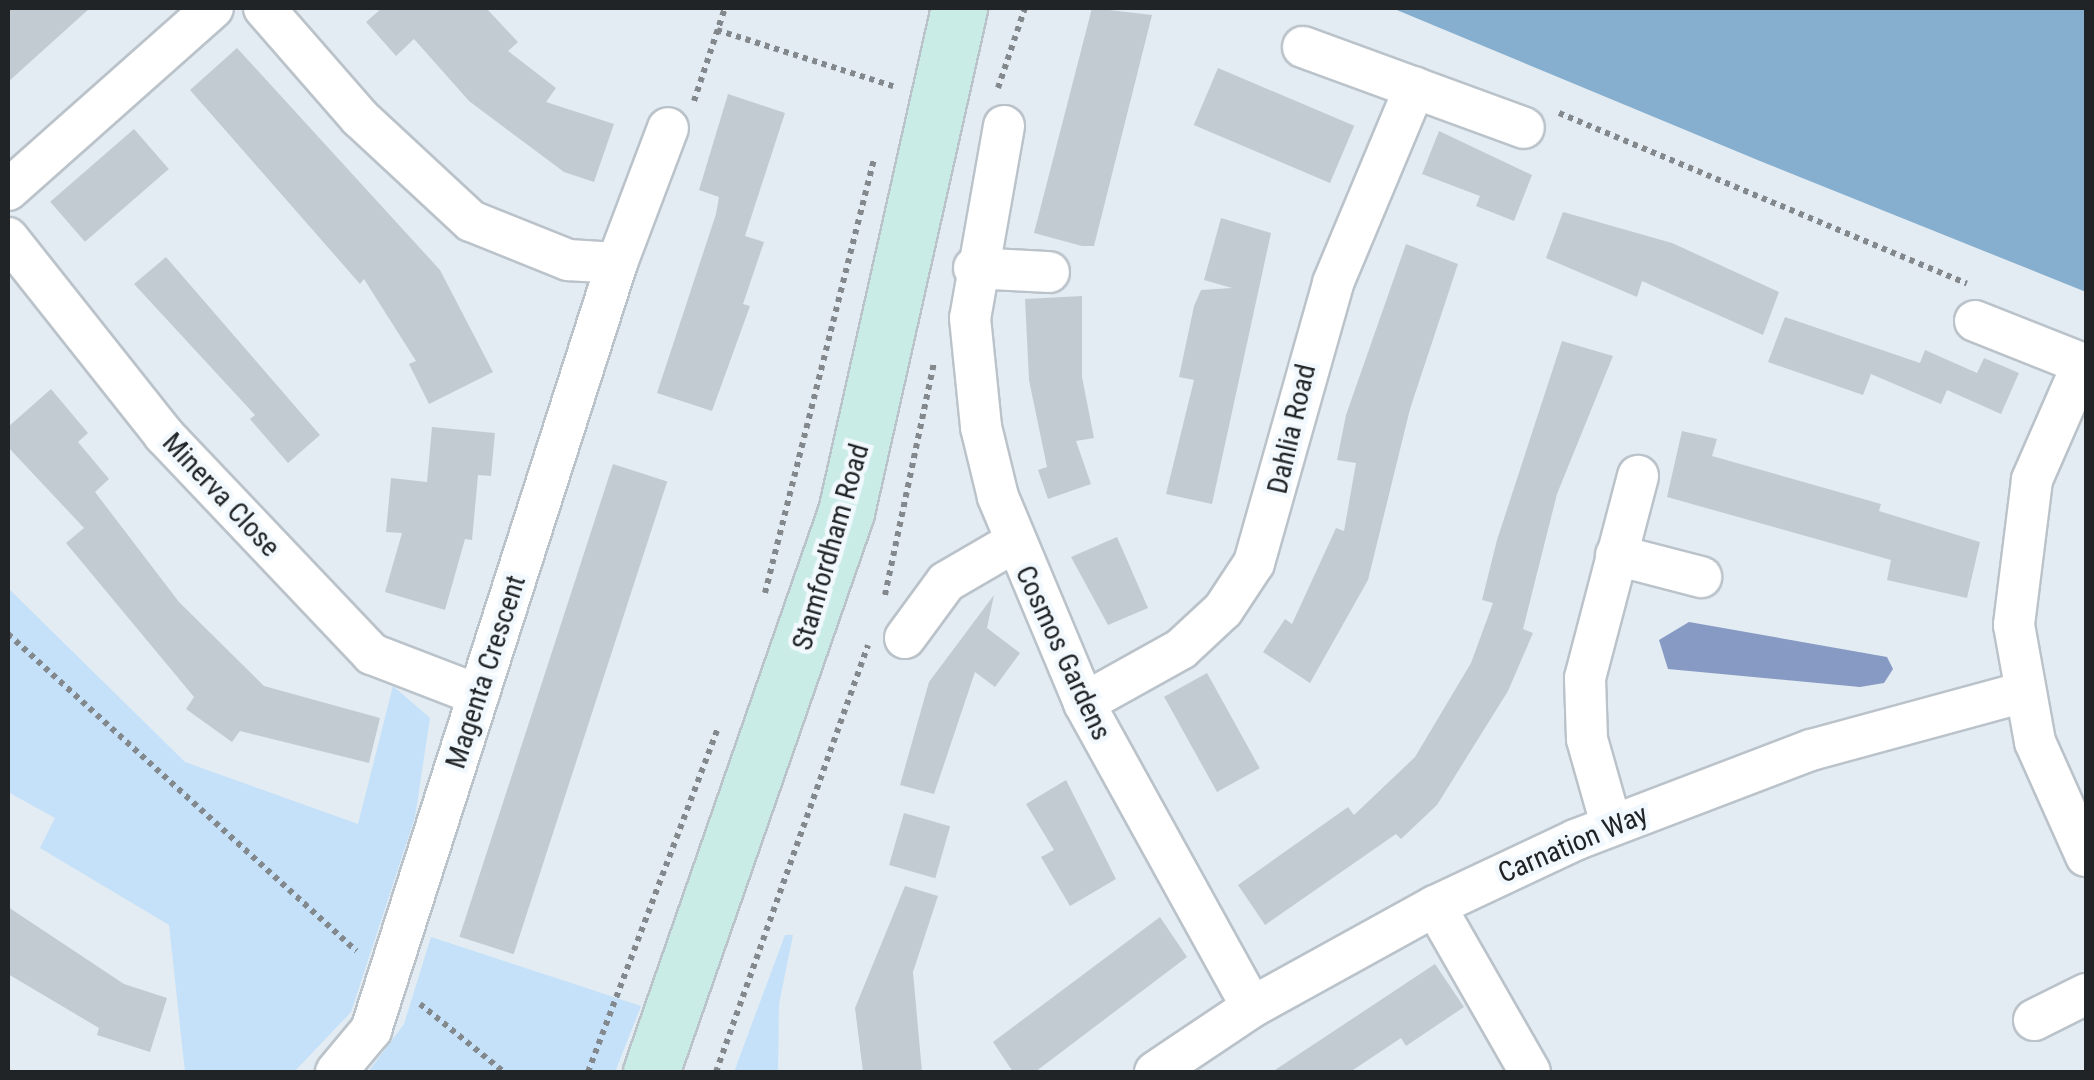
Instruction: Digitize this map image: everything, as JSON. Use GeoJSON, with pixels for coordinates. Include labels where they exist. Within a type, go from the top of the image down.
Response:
{"type":"FeatureCollection","features":[{"type":"Feature","properties":{"kind":"main road","name":"Stamfordham Road"},"geometry":{"type":"LineString","coordinates":[[652,1072],[846,512],[959,8]]}},
{"type":"Feature","properties":{"kind":"street"},"geometry":{"type":"LineString","coordinates":[[8,190],[213,8]]}},
{"type":"Feature","properties":{"kind":"street"},"geometry":{"type":"LineString","coordinates":[[264,8],[370,129],[471,221],[568,260],[618,262]]}},
{"type":"Feature","properties":{"kind":"street"},"geometry":{"type":"LineString","coordinates":[[1303,47],[1414,87],[1539,120]]}},
{"type":"Feature","properties":{"kind":"street","name":"Dahlia Road"},"geometry":{"type":"LineString","coordinates":[[1084,703],[1180,650],[1224,610],[1254,564],[1333,283],[1414,87]]}},
{"type":"Feature","properties":{"kind":"street","name":"Cosmos Gardens"},"geometry":{"type":"LineString","coordinates":[[1004,126],[974,268],[980,427],[1012,542],[1084,703],[1252,1007]]}},
{"type":"Feature","properties":{"kind":"street","name":"Magenta Crescent"},"geometry":{"type":"LineString","coordinates":[[336,1072],[371,1030],[618,262],[668,128]]}},
{"type":"Feature","properties":{"kind":"street","name":"Minerva Close"},"geometry":{"type":"LineString","coordinates":[[8,238],[164,435],[372,654],[478,696]]}},
{"type":"Feature","properties":{"kind":"street"},"geometry":{"type":"LineString","coordinates":[[974,268],[1048,272]]}},
{"type":"Feature","properties":{"kind":"street"},"geometry":{"type":"LineString","coordinates":[[1981,307],[2085,364],[2046,438],[2022,525],[2014,625],[2024,692],[2050,783],[2086,856]]}},
{"type":"Feature","properties":{"kind":"street"},"geometry":{"type":"LineString","coordinates":[[1611,824],[1587,739],[1585,678],[1638,476]]}},
{"type":"Feature","properties":{"kind":"street"},"geometry":{"type":"LineString","coordinates":[[905,638],[946,582],[1012,542]]}},
{"type":"Feature","properties":{"kind":"street"},"geometry":{"type":"LineString","coordinates":[[1616,555],[1701,577]]}},
{"type":"Feature","properties":{"kind":"street","name":"Carnation Way"},"geometry":{"type":"LineString","coordinates":[[1155,1072],[1252,1007],[1435,906],[1611,824],[1810,750],[2024,692]]}},
{"type":"Feature","properties":{"kind":"street"},"geometry":{"type":"LineString","coordinates":[[1435,906],[1530,1072]]}},
{"type":"Feature","properties":{"kind":"street"},"geometry":{"type":"LineString","coordinates":[[2034,1020],[2086,994]]}},
{"type":"Feature","properties":{"kind":"path"},"geometry":{"type":"LineString","coordinates":[[668,128],[689,118],[725,8]]}},
{"type":"Feature","properties":{"kind":"path"},"geometry":{"type":"LineString","coordinates":[[717,30],[893,86]]}},
{"type":"Feature","properties":{"kind":"path"},"geometry":{"type":"LineString","coordinates":[[888,104],[898,68]]}},
{"type":"Feature","properties":{"kind":"path"},"geometry":{"type":"LineString","coordinates":[[1539,120],[1981,307]]}},
{"type":"Feature","properties":{"kind":"path"},"geometry":{"type":"LineString","coordinates":[[763,603],[879,140]]}},
{"type":"Feature","properties":{"kind":"path"},"geometry":{"type":"LineString","coordinates":[[8,634],[387,978],[504,1072]]}},
{"type":"Feature","properties":{"kind":"path"},"geometry":{"type":"LineString","coordinates":[[588,1072],[723,716]]}},
{"type":"Feature","properties":{"kind":"shaded area"},"geometry":{"type":"Polygon","coordinates":[[[1392,8],[2086,8],[2086,292],[1760,161],[1392,8]]]}},
{"type":"Feature","properties":{"kind":"shaded area"},"geometry":{"type":"Polygon","coordinates":[[[8,588],[185,762],[358,824],[393,686],[430,718],[415,817],[351,1012],[294,1072],[185,1072],[169,925],[40,848],[55,818],[8,792],[8,588]]]}},
{"type":"Feature","properties":{"kind":"shaded area"},"geometry":{"type":"Polygon","coordinates":[[[1689,622],[1887,657],[1893,669],[1884,683],[1860,687],[1668,669],[1659,640],[1689,622]]]}},
{"type":"Feature","properties":{"kind":"shaded area"},"geometry":{"type":"Polygon","coordinates":[[[785,935],[793,935],[779,1004],[778,1072],[734,1072],[785,935]]]}},
{"type":"Feature","properties":{"kind":"shaded area"},"geometry":{"type":"Polygon","coordinates":[[[431,937],[641,1006],[615,1072],[368,1072],[404,1024],[431,937]]]}},
{"type":"Feature","properties":{"kind":"building"},"geometry":{"type":"Polygon","coordinates":[[[8,8],[90,8],[8,82],[8,8]]]}},
{"type":"Feature","properties":{"kind":"building"},"geometry":{"type":"Polygon","coordinates":[[[382,8],[486,8],[518,42],[508,51],[556,88],[546,102],[614,124],[594,182],[564,172],[469,101],[414,39],[396,56],[366,22],[382,8]]]}},
{"type":"Feature","properties":{"kind":"building"},"geometry":{"type":"Polygon","coordinates":[[[1092,8],[1152,15],[1094,246],[1082,246],[1034,233],[1092,8]]]}},
{"type":"Feature","properties":{"kind":"building"},"geometry":{"type":"Polygon","coordinates":[[[237,48],[440,270],[493,372],[429,404],[409,364],[416,361],[364,279],[360,284],[190,90],[237,48]]]}},
{"type":"Feature","properties":{"kind":"building"},"geometry":{"type":"Polygon","coordinates":[[[1218,68],[1354,126],[1330,183],[1194,125],[1218,68]]]}},
{"type":"Feature","properties":{"kind":"building"},"geometry":{"type":"Polygon","coordinates":[[[728,94],[785,113],[745,236],[764,242],[743,304],[750,306],[712,411],[657,393],[716,214],[719,197],[699,190],[728,94]]]}},
{"type":"Feature","properties":{"kind":"building"},"geometry":{"type":"Polygon","coordinates":[[[134,129],[169,169],[85,242],[50,202],[134,129]]]}},
{"type":"Feature","properties":{"kind":"building"},"geometry":{"type":"Polygon","coordinates":[[[1439,131],[1532,175],[1514,221],[1476,206],[1480,196],[1422,174],[1439,131]]]}},
{"type":"Feature","properties":{"kind":"building"},"geometry":{"type":"Polygon","coordinates":[[[1563,212],[1672,243],[1779,292],[1763,335],[1642,281],[1637,297],[1546,258],[1563,212]]]}},
{"type":"Feature","properties":{"kind":"building"},"geometry":{"type":"Polygon","coordinates":[[[1221,218],[1271,233],[1212,504],[1166,494],[1194,380],[1179,377],[1194,306],[1201,290],[1232,288],[1204,280],[1221,218]]]}},
{"type":"Feature","properties":{"kind":"building"},"geometry":{"type":"Polygon","coordinates":[[[1406,244],[1458,264],[1410,409],[1368,580],[1310,683],[1263,652],[1285,619],[1292,624],[1336,528],[1344,531],[1356,463],[1337,460],[1346,415],[1406,244]]]}},
{"type":"Feature","properties":{"kind":"building"},"geometry":{"type":"Polygon","coordinates":[[[166,257],[320,435],[288,463],[250,419],[255,415],[134,284],[166,257]]]}},
{"type":"Feature","properties":{"kind":"building"},"geometry":{"type":"Polygon","coordinates":[[[1082,296],[1082,377],[1094,438],[1076,441],[1091,484],[1048,499],[1038,470],[1047,467],[1029,380],[1025,299],[1082,296]]]}},
{"type":"Feature","properties":{"kind":"building"},"geometry":{"type":"Polygon","coordinates":[[[1785,317],[1920,363],[1925,350],[1977,373],[1984,358],[2019,373],[2001,414],[1947,390],[1941,404],[1871,374],[1863,395],[1768,362],[1785,317]]]}},
{"type":"Feature","properties":{"kind":"building"},"geometry":{"type":"Polygon","coordinates":[[[1562,341],[1613,356],[1557,494],[1523,629],[1533,633],[1508,691],[1437,805],[1401,839],[1396,834],[1265,925],[1238,885],[1348,807],[1354,815],[1415,757],[1471,663],[1493,603],[1482,600],[1497,540],[1562,341]]]}},
{"type":"Feature","properties":{"kind":"building"},"geometry":{"type":"Polygon","coordinates":[[[51,389],[88,433],[78,442],[109,479],[95,492],[179,602],[264,686],[380,718],[369,763],[240,731],[232,742],[186,709],[194,697],[66,543],[84,528],[8,447],[8,427],[51,389]]]}},
{"type":"Feature","properties":{"kind":"building"},"geometry":{"type":"Polygon","coordinates":[[[432,427],[495,433],[491,476],[478,475],[472,540],[465,539],[445,610],[385,592],[402,533],[386,532],[391,478],[427,482],[432,427]]]}},
{"type":"Feature","properties":{"kind":"building"},"geometry":{"type":"Polygon","coordinates":[[[1682,431],[1717,439],[1712,456],[1881,504],[1879,511],[1980,542],[1967,598],[1887,580],[1891,560],[1667,497],[1682,431]]]}},
{"type":"Feature","properties":{"kind":"building"},"geometry":{"type":"Polygon","coordinates":[[[613,464],[667,482],[514,954],[459,937],[613,464]]]}},
{"type":"Feature","properties":{"kind":"building"},"geometry":{"type":"Polygon","coordinates":[[[1117,537],[1148,608],[1108,625],[1071,557],[1117,537]]]}},
{"type":"Feature","properties":{"kind":"building"},"geometry":{"type":"Polygon","coordinates":[[[994,595],[987,628],[1020,653],[995,687],[975,672],[934,794],[900,785],[929,682],[994,595]]]}},
{"type":"Feature","properties":{"kind":"building"},"geometry":{"type":"Polygon","coordinates":[[[1207,673],[1260,768],[1217,792],[1164,697],[1207,673]]]}},
{"type":"Feature","properties":{"kind":"building"},"geometry":{"type":"Polygon","coordinates":[[[1066,780],[1116,879],[1070,906],[1041,857],[1054,850],[1026,804],[1066,780]]]}},
{"type":"Feature","properties":{"kind":"building"},"geometry":{"type":"Polygon","coordinates":[[[904,813],[950,826],[935,878],[889,865],[904,813]]]}},
{"type":"Feature","properties":{"kind":"building"},"geometry":{"type":"Polygon","coordinates":[[[905,886],[938,896],[913,972],[922,1072],[863,1072],[855,1008],[905,886]]]}},
{"type":"Feature","properties":{"kind":"building"},"geometry":{"type":"Polygon","coordinates":[[[8,907],[124,984],[167,998],[150,1052],[97,1035],[99,1028],[8,974],[8,907]]]}},
{"type":"Feature","properties":{"kind":"building"},"geometry":{"type":"Polygon","coordinates":[[[1160,917],[1187,957],[1035,1072],[1013,1072],[993,1042],[1160,917]]]}},
{"type":"Feature","properties":{"kind":"building"},"geometry":{"type":"Polygon","coordinates":[[[1435,964],[1464,1007],[1406,1046],[1401,1038],[1350,1072],[1272,1072],[1435,964]]]}}]}
